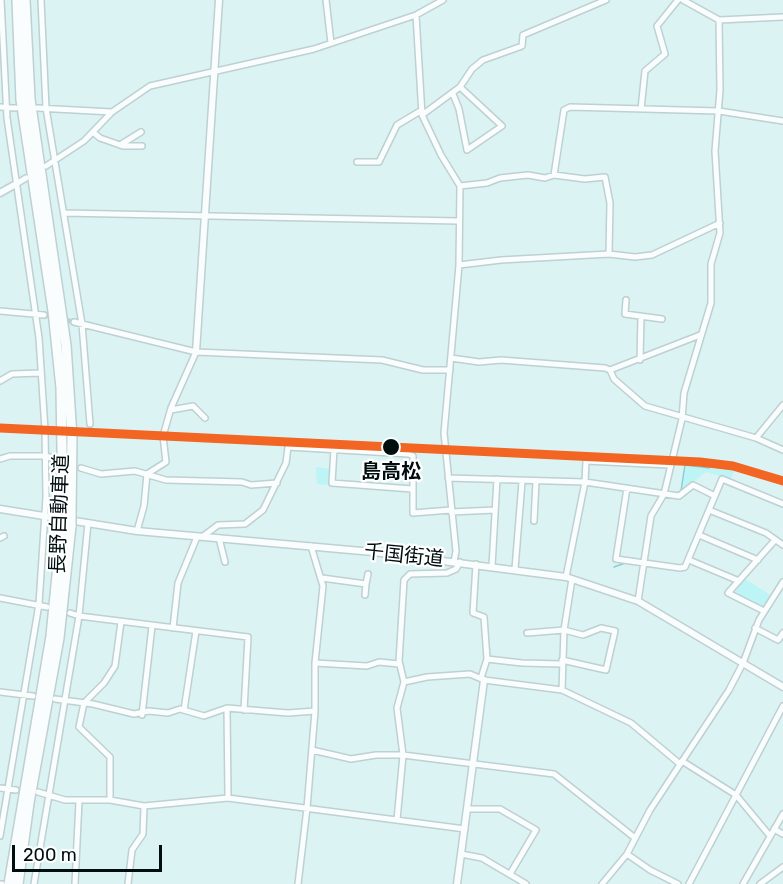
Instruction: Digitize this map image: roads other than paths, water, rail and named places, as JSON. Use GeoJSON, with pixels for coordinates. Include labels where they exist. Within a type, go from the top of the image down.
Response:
{"type":"FeatureCollection","features":[{"type":"Feature","properties":{"kind":"highway","name":"長野自動車道"},"geometry":{"type":"LineString","coordinates":[[17,0],[21,100],[53,311],[67,424]]}},
{"type":"Feature","properties":{"kind":"highway","name":"長野自動車道"},"geometry":{"type":"LineString","coordinates":[[18,884],[59,638],[67,514],[66,345],[30,99],[25,0]]}},
{"type":"Feature","properties":{"kind":"highway","name":"長野自動車道"},"geometry":{"type":"LineString","coordinates":[[9,884],[52,626],[66,525]]}},
{"type":"Feature","properties":{"kind":"street"},"geometry":{"type":"LineString","coordinates":[[0,836],[39,604],[45,516],[41,373],[16,184],[3,107],[1,0]]}},
{"type":"Feature","properties":{"kind":"street"},"geometry":{"type":"LineString","coordinates":[[40,0],[46,108],[82,324],[90,424]]}},
{"type":"Feature","properties":{"kind":"street"},"geometry":{"type":"LineString","coordinates":[[147,474],[166,462],[163,436],[171,410],[196,352],[219,0]]}},
{"type":"Feature","properties":{"kind":"street"},"geometry":{"type":"LineString","coordinates":[[326,0],[331,43]]}},
{"type":"Feature","properties":{"kind":"street"},"geometry":{"type":"LineString","coordinates":[[46,165],[94,132],[112,112],[150,86],[285,57],[416,15],[442,0]]}},
{"type":"Feature","properties":{"kind":"street"},"geometry":{"type":"LineString","coordinates":[[357,162],[379,162],[397,125],[453,94],[472,69],[483,60],[522,46],[523,35],[606,0]]}},
{"type":"Feature","properties":{"kind":"street"},"geometry":{"type":"LineString","coordinates":[[641,109],[645,70],[665,54],[657,26],[678,0]]}},
{"type":"Feature","properties":{"kind":"street"},"geometry":{"type":"LineString","coordinates":[[683,0],[719,20],[783,17]]}},
{"type":"Feature","properties":{"kind":"street"},"geometry":{"type":"LineString","coordinates":[[397,820],[403,755],[397,708],[404,682],[399,664],[406,576],[447,573],[456,569],[457,562],[444,433],[459,265],[460,186],[441,155],[422,112],[416,15]]}},
{"type":"Feature","properties":{"kind":"street"},"geometry":{"type":"LineString","coordinates":[[638,601],[651,516],[664,494],[669,465],[682,418],[684,393],[711,303],[711,264],[720,232],[715,151],[719,111],[719,20]]}},
{"type":"Feature","properties":{"kind":"street"},"geometry":{"type":"LineString","coordinates":[[453,94],[459,109],[466,150],[502,126],[460,87]]}},
{"type":"Feature","properties":{"kind":"street"},"geometry":{"type":"LineString","coordinates":[[3,107],[16,108]]}},
{"type":"Feature","properties":{"kind":"street"},"geometry":{"type":"LineString","coordinates":[[554,175],[564,110],[570,107],[719,111],[783,121]]}},
{"type":"Feature","properties":{"kind":"street"},"geometry":{"type":"LineString","coordinates":[[37,108],[112,112]]}},
{"type":"Feature","properties":{"kind":"street"},"geometry":{"type":"LineString","coordinates":[[94,132],[100,138],[120,145],[142,146]]}},
{"type":"Feature","properties":{"kind":"street"},"geometry":{"type":"LineString","coordinates":[[120,145],[141,132]]}},
{"type":"Feature","properties":{"kind":"street"},"geometry":{"type":"LineString","coordinates":[[460,186],[528,175],[545,178],[554,175],[585,179],[605,177],[610,203],[609,254]]}},
{"type":"Feature","properties":{"kind":"street"},"geometry":{"type":"LineString","coordinates":[[0,193],[26,178]]}},
{"type":"Feature","properties":{"kind":"street"},"geometry":{"type":"LineString","coordinates":[[64,213],[205,214],[459,221]]}},
{"type":"Feature","properties":{"kind":"street"},"geometry":{"type":"LineString","coordinates":[[459,265],[501,260],[609,254],[635,257],[652,255],[720,223]]}},
{"type":"Feature","properties":{"kind":"street"},"geometry":{"type":"LineString","coordinates":[[626,300],[625,314],[662,319]]}},
{"type":"Feature","properties":{"kind":"street"},"geometry":{"type":"LineString","coordinates":[[0,311],[44,315]]}},
{"type":"Feature","properties":{"kind":"street"},"geometry":{"type":"LineString","coordinates":[[640,360],[641,316]]}},
{"type":"Feature","properties":{"kind":"street"},"geometry":{"type":"LineString","coordinates":[[74,322],[196,352],[382,360],[423,370],[450,370]]}},
{"type":"Feature","properties":{"kind":"street"},"geometry":{"type":"LineString","coordinates":[[451,358],[479,362],[501,360],[610,370],[700,335]]}},
{"type":"Feature","properties":{"kind":"street"},"geometry":{"type":"LineString","coordinates":[[610,370],[614,379],[639,403],[682,418],[756,438],[783,450]]}},
{"type":"Feature","properties":{"kind":"street"},"geometry":{"type":"LineString","coordinates":[[0,381],[12,374],[41,373]]}},
{"type":"Feature","properties":{"kind":"street"},"geometry":{"type":"LineString","coordinates":[[756,438],[783,405]]}},
{"type":"Feature","properties":{"kind":"street"},"geometry":{"type":"LineString","coordinates":[[171,410],[193,406],[205,418]]}},
{"type":"Feature","properties":{"kind":"street"},"geometry":{"type":"LineString","coordinates":[[172,628],[178,583],[199,537],[218,525],[245,524],[263,510],[286,463],[288,447],[409,454],[413,456],[413,513],[495,510]]}},
{"type":"Feature","properties":{"kind":"street"},"geometry":{"type":"LineString","coordinates":[[334,449],[332,483],[412,489]]}},
{"type":"Feature","properties":{"kind":"street"},"geometry":{"type":"LineString","coordinates":[[0,459],[10,456],[45,456],[54,459]]}},
{"type":"Feature","properties":{"kind":"street"},"geometry":{"type":"LineString","coordinates":[[562,690],[569,578],[585,482],[586,461],[669,465]]}},
{"type":"Feature","properties":{"kind":"street"},"geometry":{"type":"LineString","coordinates":[[81,468],[101,474],[123,471],[147,474],[166,480],[242,482],[251,485],[277,483]]}},
{"type":"Feature","properties":{"kind":"street"},"geometry":{"type":"LineString","coordinates":[[137,531],[144,506],[147,474]]}},
{"type":"Feature","properties":{"kind":"street"},"geometry":{"type":"LineString","coordinates":[[448,478],[522,482],[585,482],[664,494],[682,494],[693,485],[715,496]]}},
{"type":"Feature","properties":{"kind":"street"},"geometry":{"type":"LineString","coordinates":[[492,566],[496,540],[497,479]]}},
{"type":"Feature","properties":{"kind":"street"},"geometry":{"type":"LineString","coordinates":[[627,488],[616,559],[680,568],[685,567],[689,560],[722,479],[783,504]]}},
{"type":"Feature","properties":{"kind":"street"},"geometry":{"type":"LineString","coordinates":[[515,569],[522,482]]}},
{"type":"Feature","properties":{"kind":"street"},"geometry":{"type":"LineString","coordinates":[[534,521],[536,482]]}},
{"type":"Feature","properties":{"kind":"street","name":"千国街道"},"geometry":{"type":"LineString","coordinates":[[0,509],[137,531],[311,546],[476,564],[569,578],[638,601],[781,686]]}},
{"type":"Feature","properties":{"kind":"street"},"geometry":{"type":"LineString","coordinates":[[709,510],[783,545]]}},
{"type":"Feature","properties":{"kind":"street"},"geometry":{"type":"LineString","coordinates":[[34,884],[47,794],[79,616],[88,523]]}},
{"type":"Feature","properties":{"kind":"street"},"geometry":{"type":"LineString","coordinates":[[699,535],[758,560]]}},
{"type":"Feature","properties":{"kind":"street"},"geometry":{"type":"LineString","coordinates":[[219,538],[225,562]]}},
{"type":"Feature","properties":{"kind":"street"},"geometry":{"type":"LineString","coordinates":[[764,611],[728,593],[775,540]]}},
{"type":"Feature","properties":{"kind":"street"},"geometry":{"type":"LineString","coordinates":[[298,884],[312,750],[315,663],[322,578],[311,546]]}},
{"type":"Feature","properties":{"kind":"street"},"geometry":{"type":"LineString","coordinates":[[689,560],[739,581]]}},
{"type":"Feature","properties":{"kind":"street"},"geometry":{"type":"LineString","coordinates":[[457,884],[487,659],[484,617],[473,614],[476,564]]}},
{"type":"Feature","properties":{"kind":"street"},"geometry":{"type":"LineString","coordinates":[[364,595],[368,574]]}},
{"type":"Feature","properties":{"kind":"street"},"geometry":{"type":"LineString","coordinates":[[322,578],[366,584]]}},
{"type":"Feature","properties":{"kind":"street"},"geometry":{"type":"LineString","coordinates":[[602,884],[627,854],[681,763],[729,690],[743,663],[755,628],[783,582]]}},
{"type":"Feature","properties":{"kind":"street"},"geometry":{"type":"LineString","coordinates":[[0,598],[47,607]]}},
{"type":"Feature","properties":{"kind":"street"},"geometry":{"type":"LineString","coordinates":[[70,613],[121,622],[248,637],[244,710]]}},
{"type":"Feature","properties":{"kind":"street"},"geometry":{"type":"LineString","coordinates":[[110,800],[110,757],[79,727],[84,703],[104,684],[115,666],[121,622]]}},
{"type":"Feature","properties":{"kind":"street"},"geometry":{"type":"LineString","coordinates":[[142,715],[152,626]]}},
{"type":"Feature","properties":{"kind":"street"},"geometry":{"type":"LineString","coordinates":[[487,659],[522,663],[562,662],[606,670],[615,631],[601,628],[583,635],[564,630],[527,633]]}},
{"type":"Feature","properties":{"kind":"street"},"geometry":{"type":"LineString","coordinates":[[755,628],[778,640],[783,633]]}},
{"type":"Feature","properties":{"kind":"street"},"geometry":{"type":"LineString","coordinates":[[184,710],[196,631]]}},
{"type":"Feature","properties":{"kind":"street"},"geometry":{"type":"LineString","coordinates":[[315,663],[367,666],[379,662],[399,664]]}},
{"type":"Feature","properties":{"kind":"street"},"geometry":{"type":"LineString","coordinates":[[404,682],[427,676],[470,674],[483,679],[562,690],[631,723],[681,763],[736,795],[770,836]]}},
{"type":"Feature","properties":{"kind":"street"},"geometry":{"type":"LineString","coordinates":[[781,686],[783,677]]}},
{"type":"Feature","properties":{"kind":"street"},"geometry":{"type":"LineString","coordinates":[[0,692],[33,696]]}},
{"type":"Feature","properties":{"kind":"street"},"geometry":{"type":"LineString","coordinates":[[55,699],[142,715],[149,711],[168,713],[184,710],[204,716],[227,708],[315,711]]}},
{"type":"Feature","properties":{"kind":"street"},"geometry":{"type":"LineString","coordinates":[[689,884],[783,706]]}},
{"type":"Feature","properties":{"kind":"street"},"geometry":{"type":"LineString","coordinates":[[227,708],[228,798]]}},
{"type":"Feature","properties":{"kind":"street"},"geometry":{"type":"LineString","coordinates":[[312,750],[351,759],[376,755],[403,755],[554,774],[635,838]]}},
{"type":"Feature","properties":{"kind":"street"},"geometry":{"type":"LineString","coordinates":[[0,788],[16,789]]}},
{"type":"Feature","properties":{"kind":"street"},"geometry":{"type":"LineString","coordinates":[[38,792],[79,801],[110,800],[144,806],[228,798],[465,830]]}},
{"type":"Feature","properties":{"kind":"street"},"geometry":{"type":"LineString","coordinates":[[75,884],[79,801]]}},
{"type":"Feature","properties":{"kind":"street"},"geometry":{"type":"LineString","coordinates":[[128,884],[132,850],[143,834],[144,806]]}},
{"type":"Feature","properties":{"kind":"street"},"geometry":{"type":"LineString","coordinates":[[467,809],[500,809],[534,826],[536,833],[510,874]]}},
{"type":"Feature","properties":{"kind":"street"},"geometry":{"type":"LineString","coordinates":[[743,884],[783,814]]}},
{"type":"Feature","properties":{"kind":"street"},"geometry":{"type":"LineString","coordinates":[[774,829],[783,834]]}},
{"type":"Feature","properties":{"kind":"street"},"geometry":{"type":"LineString","coordinates":[[461,854],[482,858],[526,884]]}},
{"type":"Feature","properties":{"kind":"street"},"geometry":{"type":"LineString","coordinates":[[627,854],[650,870],[678,884]]}},
{"type":"Feature","properties":{"kind":"street"},"geometry":{"type":"LineString","coordinates":[[760,884],[783,867]]}},
{"type":"Feature","properties":{"kind":"waterway"},"geometry":{"type":"LineString","coordinates":[[681,491],[685,465],[709,468]]}},
{"type":"Feature","properties":{"kind":"waterway"},"geometry":{"type":"LineString","coordinates":[[658,507],[665,497]]}},
{"type":"Feature","properties":{"kind":"waterway"},"geometry":{"type":"LineString","coordinates":[[642,560],[647,523]]}},
{"type":"Feature","properties":{"kind":"waterway"},"geometry":{"type":"LineString","coordinates":[[614,567],[628,562]]}},
{"type":"Feature","properties":{"kind":"tunnel"},"geometry":{"type":"LineString","coordinates":[[44,315],[74,322]]}},
{"type":"Feature","properties":{"kind":"place","name":"島高松"},"geometry":{"type":"Point","coordinates":[391,447]}}]}
